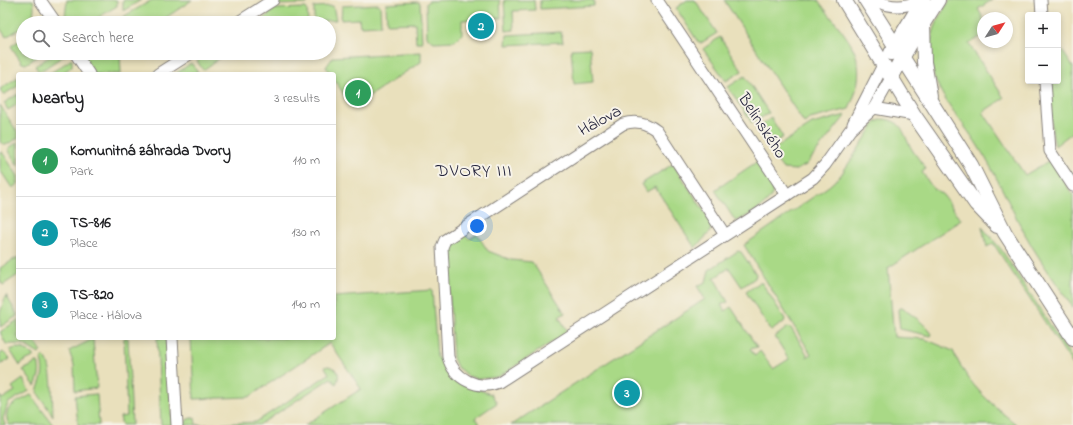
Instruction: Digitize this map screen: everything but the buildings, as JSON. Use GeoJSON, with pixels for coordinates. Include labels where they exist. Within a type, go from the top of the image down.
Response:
{"type":"FeatureCollection","features":[{"type":"Feature","properties":{"kind":"street"},"geometry":{"type":"LineString","coordinates":[[40,0],[51,16]]}},
{"type":"Feature","properties":{"kind":"street"},"geometry":{"type":"LineString","coordinates":[[248,16],[273,0]]}},
{"type":"Feature","properties":{"kind":"street","name":"Belinského"},"geometry":{"type":"LineString","coordinates":[[657,0],[787,195]]}},
{"type":"Feature","properties":{"kind":"street"},"geometry":{"type":"LineString","coordinates":[[844,0],[914,115],[976,204],[1005,233]]}},
{"type":"Feature","properties":{"kind":"street"},"geometry":{"type":"LineString","coordinates":[[866,0],[971,165],[1005,233],[1073,338]]}},
{"type":"Feature","properties":{"kind":"street"},"geometry":{"type":"LineString","coordinates":[[874,0],[893,7],[911,5],[923,0]]}},
{"type":"Feature","properties":{"kind":"street"},"geometry":{"type":"LineString","coordinates":[[850,130],[883,65],[923,0]]}},
{"type":"Feature","properties":{"kind":"street"},"geometry":{"type":"LineString","coordinates":[[725,235],[812,178],[850,130],[874,108],[910,44],[938,0]]}},
{"type":"Feature","properties":{"kind":"street"},"geometry":{"type":"LineString","coordinates":[[1041,0],[1042,12]]}},
{"type":"Feature","properties":{"kind":"street"},"geometry":{"type":"LineString","coordinates":[[923,23],[924,62],[931,103]]}},
{"type":"Feature","properties":{"kind":"street"},"geometry":{"type":"LineString","coordinates":[[865,33],[895,46],[910,44]]}},
{"type":"Feature","properties":{"kind":"street"},"geometry":{"type":"LineString","coordinates":[[80,60],[88,72]]}},
{"type":"Feature","properties":{"kind":"street"},"geometry":{"type":"LineString","coordinates":[[161,72],[180,60]]}},
{"type":"Feature","properties":{"kind":"street"},"geometry":{"type":"LineString","coordinates":[[1045,84],[1050,151],[1073,186]]}},
{"type":"Feature","properties":{"kind":"street"},"geometry":{"type":"LineString","coordinates":[[874,108],[914,115]]}},
{"type":"Feature","properties":{"kind":"street","name":"Hálova"},"geometry":{"type":"LineString","coordinates":[[635,121],[649,126],[660,135],[725,235],[499,382],[490,385],[469,382],[458,375],[450,363],[442,247],[445,240],[623,124],[635,121]]}},
{"type":"Feature","properties":{"kind":"street"},"geometry":{"type":"LineString","coordinates":[[172,340],[177,425]]}},
{"type":"Feature","properties":{"kind":"green space"},"geometry":{"type":"Polygon","coordinates":[[[0,0],[33,0],[34,9],[32,16],[16,16],[16,31],[6,37],[0,28],[0,0]]]}},
{"type":"Feature","properties":{"kind":"green space"},"geometry":{"type":"Polygon","coordinates":[[[67,0],[117,0],[117,6],[101,16],[65,16],[67,0]]]}},
{"type":"Feature","properties":{"kind":"green space"},"geometry":{"type":"Polygon","coordinates":[[[123,0],[141,0],[123,11],[123,0]]]}},
{"type":"Feature","properties":{"kind":"green space"},"geometry":{"type":"Polygon","coordinates":[[[152,0],[192,0],[168,16],[125,16],[152,0]]]}},
{"type":"Feature","properties":{"kind":"green space"},"geometry":{"type":"Polygon","coordinates":[[[284,0],[306,0],[307,4],[275,5],[284,0]]]}},
{"type":"Feature","properties":{"kind":"green space"},"geometry":{"type":"Polygon","coordinates":[[[500,0],[501,18],[462,20],[462,34],[455,41],[434,42],[427,37],[426,3],[428,1],[500,0]]]}},
{"type":"Feature","properties":{"kind":"green space"},"geometry":{"type":"Polygon","coordinates":[[[504,0],[534,0],[535,10],[513,11],[514,30],[506,31],[504,0]]]}},
{"type":"Feature","properties":{"kind":"green space"},"geometry":{"type":"Polygon","coordinates":[[[540,0],[594,0],[594,6],[540,9],[540,0]]]}},
{"type":"Feature","properties":{"kind":"green space"},"geometry":{"type":"Polygon","coordinates":[[[687,0],[695,0],[717,33],[701,43],[698,42],[676,8],[687,0]]]}},
{"type":"Feature","properties":{"kind":"green space"},"geometry":{"type":"Polygon","coordinates":[[[724,0],[818,0],[847,39],[854,50],[858,62],[856,91],[849,109],[810,119],[804,123],[724,0]]]}},
{"type":"Feature","properties":{"kind":"green space"},"geometry":{"type":"Polygon","coordinates":[[[950,0],[992,0],[978,9],[980,12],[977,12],[977,39],[969,44],[1004,98],[983,112],[1025,175],[1050,160],[1073,195],[1073,308],[1033,248],[986,158],[944,97],[934,76],[931,65],[930,48],[934,31],[950,0]]]}},
{"type":"Feature","properties":{"kind":"green space"},"geometry":{"type":"Polygon","coordinates":[[[420,3],[422,42],[416,42],[415,23],[387,24],[386,4],[420,3]]]}},
{"type":"Feature","properties":{"kind":"green space"},"geometry":{"type":"Polygon","coordinates":[[[380,5],[381,25],[360,26],[359,19],[341,20],[342,6],[380,5]]]}},
{"type":"Feature","properties":{"kind":"green space"},"geometry":{"type":"Polygon","coordinates":[[[333,6],[335,16],[314,16],[314,7],[333,6]]]}},
{"type":"Feature","properties":{"kind":"green space"},"geometry":{"type":"Polygon","coordinates":[[[305,8],[307,9],[308,16],[267,16],[275,9],[305,8]]]}},
{"type":"Feature","properties":{"kind":"green space"},"geometry":{"type":"Polygon","coordinates":[[[561,32],[563,42],[506,45],[507,35],[561,32]]]}},
{"type":"Feature","properties":{"kind":"green space"},"geometry":{"type":"Polygon","coordinates":[[[720,37],[742,71],[726,81],[703,49],[720,37]]]}},
{"type":"Feature","properties":{"kind":"green space"},"geometry":{"type":"Polygon","coordinates":[[[16,43],[16,54],[11,46],[16,43]]]}},
{"type":"Feature","properties":{"kind":"green space"},"geometry":{"type":"Polygon","coordinates":[[[590,48],[593,82],[574,84],[571,49],[590,48]]]}},
{"type":"Feature","properties":{"kind":"green space"},"geometry":{"type":"Polygon","coordinates":[[[1061,49],[1073,67],[1073,132],[1055,146],[1052,132],[1049,84],[1061,84],[1061,49]]]}},
{"type":"Feature","properties":{"kind":"green space"},"geometry":{"type":"Polygon","coordinates":[[[421,52],[421,62],[352,107],[336,82],[336,72],[330,72],[326,67],[331,60],[336,60],[336,57],[421,52]]]}},
{"type":"Feature","properties":{"kind":"green space"},"geometry":{"type":"Polygon","coordinates":[[[20,60],[32,60],[26,64],[22,63],[20,60]]]}},
{"type":"Feature","properties":{"kind":"green space"},"geometry":{"type":"Polygon","coordinates":[[[44,60],[57,60],[39,72],[35,66],[44,60]]]}},
{"type":"Feature","properties":{"kind":"green space"},"geometry":{"type":"Polygon","coordinates":[[[72,60],[72,66],[64,72],[52,72],[72,60]]]}},
{"type":"Feature","properties":{"kind":"green space"},"geometry":{"type":"Polygon","coordinates":[[[85,60],[120,60],[121,72],[93,72],[85,60]]]}},
{"type":"Feature","properties":{"kind":"green space"},"geometry":{"type":"Polygon","coordinates":[[[198,60],[217,60],[203,70],[197,61],[198,60]]]}},
{"type":"Feature","properties":{"kind":"green space"},"geometry":{"type":"Polygon","coordinates":[[[192,64],[197,72],[178,72],[192,64]]]}},
{"type":"Feature","properties":{"kind":"green space"},"geometry":{"type":"Polygon","coordinates":[[[745,76],[769,113],[752,123],[728,87],[745,76]]]}},
{"type":"Feature","properties":{"kind":"green space"},"geometry":{"type":"Polygon","coordinates":[[[16,78],[16,87],[3,95],[0,89],[16,78]]]}},
{"type":"Feature","properties":{"kind":"green space"},"geometry":{"type":"Polygon","coordinates":[[[16,95],[16,105],[8,110],[4,103],[16,95]]]}},
{"type":"Feature","properties":{"kind":"green space"},"geometry":{"type":"Polygon","coordinates":[[[0,105],[16,130],[16,139],[6,145],[0,142],[0,105]]]}},
{"type":"Feature","properties":{"kind":"green space"},"geometry":{"type":"Polygon","coordinates":[[[846,115],[806,165],[796,170],[783,169],[771,153],[772,150],[812,124],[846,115]]]}},
{"type":"Feature","properties":{"kind":"green space"},"geometry":{"type":"Polygon","coordinates":[[[771,118],[783,137],[767,146],[756,129],[771,118]]]}},
{"type":"Feature","properties":{"kind":"green space"},"geometry":{"type":"Polygon","coordinates":[[[883,119],[890,120],[898,124],[912,149],[926,169],[922,172],[932,187],[943,195],[961,220],[888,268],[894,337],[925,339],[953,351],[965,374],[972,383],[997,409],[1017,425],[511,425],[705,299],[697,286],[706,282],[709,270],[738,251],[741,252],[756,274],[755,278],[742,287],[729,268],[714,278],[728,302],[721,305],[725,311],[731,307],[757,347],[750,349],[755,356],[760,351],[773,369],[789,359],[775,337],[788,327],[791,328],[807,354],[807,357],[811,354],[744,245],[829,186],[841,175],[876,122],[883,119]]]}},
{"type":"Feature","properties":{"kind":"green space"},"geometry":{"type":"Polygon","coordinates":[[[16,143],[16,163],[9,151],[9,148],[16,143]]]}},
{"type":"Feature","properties":{"kind":"green space"},"geometry":{"type":"Polygon","coordinates":[[[2,152],[16,173],[16,185],[12,188],[0,170],[0,153],[2,152]]]}},
{"type":"Feature","properties":{"kind":"green space"},"geometry":{"type":"Polygon","coordinates":[[[758,161],[771,180],[773,190],[771,196],[762,207],[736,222],[715,190],[758,161]]]}},
{"type":"Feature","properties":{"kind":"green space"},"geometry":{"type":"Polygon","coordinates":[[[673,164],[712,223],[710,232],[695,248],[655,187],[646,192],[641,184],[673,164]]]}},
{"type":"Feature","properties":{"kind":"green space"},"geometry":{"type":"Polygon","coordinates":[[[982,227],[1001,249],[1073,360],[1073,365],[993,243],[987,247],[982,227]]]}},
{"type":"Feature","properties":{"kind":"green space"},"geometry":{"type":"Polygon","coordinates":[[[465,233],[469,239],[477,234],[488,251],[511,260],[532,262],[565,313],[559,317],[568,332],[498,377],[479,379],[468,376],[457,367],[453,358],[447,251],[449,244],[465,233]]]}},
{"type":"Feature","properties":{"kind":"green space"},"geometry":{"type":"Polygon","coordinates":[[[16,258],[16,276],[3,285],[0,281],[0,268],[16,258]]]}},
{"type":"Feature","properties":{"kind":"green space"},"geometry":{"type":"Polygon","coordinates":[[[759,283],[762,283],[785,319],[784,322],[771,331],[746,292],[759,283]]]}},
{"type":"Feature","properties":{"kind":"green space"},"geometry":{"type":"Polygon","coordinates":[[[432,290],[437,357],[444,362],[450,373],[477,389],[491,394],[497,403],[475,418],[480,425],[305,425],[361,389],[330,343],[249,397],[194,399],[191,340],[336,340],[336,297],[432,290]]]}},
{"type":"Feature","properties":{"kind":"green space"},"geometry":{"type":"Polygon","coordinates":[[[6,295],[16,312],[16,317],[0,327],[0,313],[6,295]]]}},
{"type":"Feature","properties":{"kind":"green space"},"geometry":{"type":"Polygon","coordinates":[[[899,308],[902,308],[922,323],[932,334],[931,336],[900,329],[899,308]]]}},
{"type":"Feature","properties":{"kind":"green space"},"geometry":{"type":"Polygon","coordinates":[[[16,321],[16,340],[34,340],[41,350],[39,354],[23,344],[6,344],[0,332],[16,321]]]}},
{"type":"Feature","properties":{"kind":"green space"},"geometry":{"type":"Polygon","coordinates":[[[93,340],[97,388],[75,391],[74,365],[69,351],[93,340]]]}},
{"type":"Feature","properties":{"kind":"green space"},"geometry":{"type":"Polygon","coordinates":[[[124,340],[128,340],[132,425],[122,425],[120,417],[127,416],[124,340]]]}},
{"type":"Feature","properties":{"kind":"green space"},"geometry":{"type":"Polygon","coordinates":[[[157,340],[167,340],[172,425],[161,425],[157,340]]]}},
{"type":"Feature","properties":{"kind":"green space"},"geometry":{"type":"Polygon","coordinates":[[[16,348],[24,349],[33,355],[33,357],[21,363],[20,366],[10,350],[16,348]]]}},
{"type":"Feature","properties":{"kind":"green space"},"geometry":{"type":"Polygon","coordinates":[[[3,352],[10,359],[0,365],[0,354],[3,352]]]}},
{"type":"Feature","properties":{"kind":"green space"},"geometry":{"type":"Polygon","coordinates":[[[43,356],[47,360],[51,374],[53,416],[37,392],[42,376],[43,369],[41,360],[43,356]]]}},
{"type":"Feature","properties":{"kind":"green space"},"geometry":{"type":"Polygon","coordinates":[[[35,362],[38,362],[39,371],[35,386],[23,370],[33,365],[35,362]]]}},
{"type":"Feature","properties":{"kind":"green space"},"geometry":{"type":"Polygon","coordinates":[[[328,366],[334,368],[338,372],[338,381],[336,384],[331,378],[259,425],[196,425],[256,422],[329,374],[325,367],[328,366]]]}},
{"type":"Feature","properties":{"kind":"green space"},"geometry":{"type":"Polygon","coordinates":[[[23,379],[29,391],[8,403],[3,419],[5,425],[0,425],[0,396],[2,399],[15,391],[12,387],[23,379]]]}},
{"type":"Feature","properties":{"kind":"green space"},"geometry":{"type":"Polygon","coordinates":[[[96,394],[99,425],[78,425],[75,396],[96,394]]]}},
{"type":"Feature","properties":{"kind":"green space"},"geometry":{"type":"Polygon","coordinates":[[[31,395],[53,425],[9,425],[7,413],[9,409],[16,403],[31,395]]]}},
{"type":"Feature","properties":{"kind":"green space"},"geometry":{"type":"Polygon","coordinates":[[[195,417],[196,425],[183,425],[188,419],[195,417]]]}},
{"type":"Feature","properties":{"kind":"place","name":"TS-816"},"geometry":{"type":"Point","coordinates":[481,26]}},
{"type":"Feature","properties":{"kind":"place","name":"Komunitná záhrada Dvory"},"geometry":{"type":"Point","coordinates":[358,93]}},
{"type":"Feature","properties":{"kind":"place","name":"TS-820"},"geometry":{"type":"Point","coordinates":[627,393]}},
{"type":"Feature","properties":{"kind":"district","name":"DVORY III"},"geometry":{"type":"Point","coordinates":[474,172]}}]}
